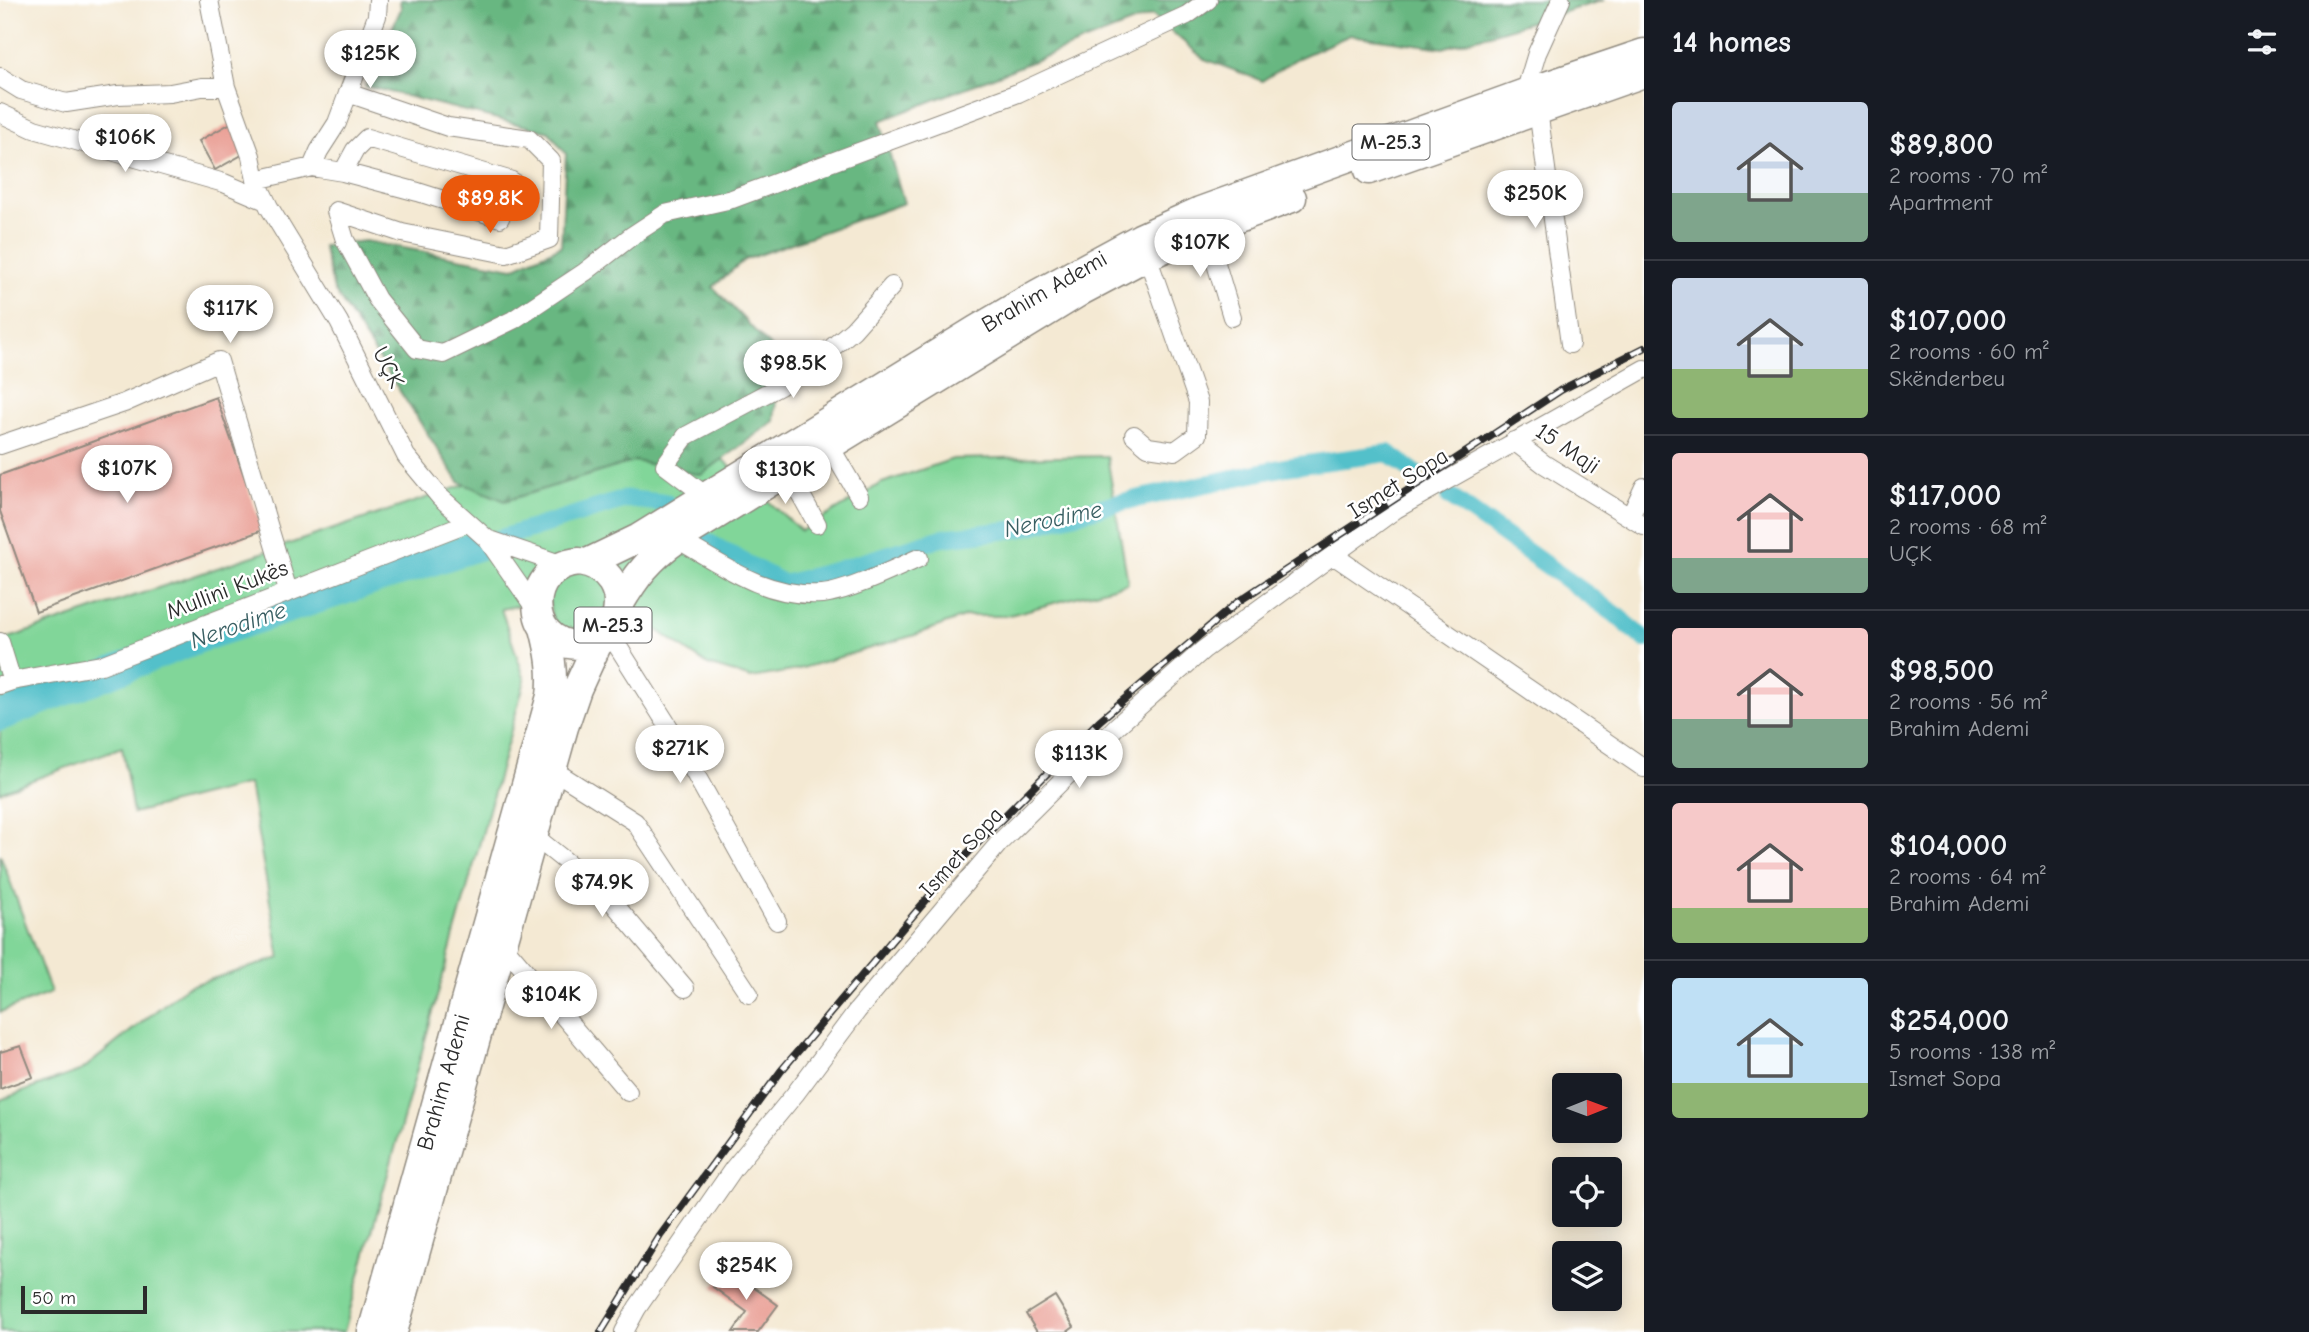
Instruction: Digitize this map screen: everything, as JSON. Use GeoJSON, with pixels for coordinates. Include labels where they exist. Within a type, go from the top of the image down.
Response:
{"type":"FeatureCollection","features":[{"type":"Feature","properties":{"kind":"main road","name":"Brahim Ademi"},"geometry":{"type":"LineString","coordinates":[[393,1332],[577,689],[635,576],[648,562],[677,539],[787,470],[1031,321],[1147,256],[1644,53]]}},
{"type":"Feature","properties":{"kind":"main road","name":"Brahim Ademi"},"geometry":{"type":"LineString","coordinates":[[372,1332],[545,721],[553,679],[552,657],[541,620],[538,593],[547,576],[639,538],[986,324],[1140,238],[1200,211],[1532,101],[1644,73]]}},
{"type":"Feature","properties":{"kind":"main road","name":"M-25.3"},"geometry":{"type":"LineString","coordinates":[[575,564],[597,567],[614,583],[619,605]]}},
{"type":"Feature","properties":{"kind":"main road","name":"M-25.3"},"geometry":{"type":"LineString","coordinates":[[541,620],[550,635],[568,644],[604,638]]}},
{"type":"Feature","properties":{"kind":"street","name":"UÇK"},"geometry":{"type":"LineString","coordinates":[[209,0],[226,87],[251,156],[256,180],[266,201],[339,322],[406,456],[440,497],[487,539],[541,620]]}},
{"type":"Feature","properties":{"kind":"street"},"geometry":{"type":"LineString","coordinates":[[312,167],[337,123],[377,16],[378,0]]}},
{"type":"Feature","properties":{"kind":"street"},"geometry":{"type":"LineString","coordinates":[[348,93],[448,127],[529,139],[551,161],[549,239],[506,254],[402,233],[335,211],[345,240],[377,299],[417,349],[443,354],[513,320],[665,214],[732,199],[1018,93],[1187,15],[1208,0]]}},
{"type":"Feature","properties":{"kind":"street"},"geometry":{"type":"LineString","coordinates":[[1561,0],[1537,53],[1532,101],[1570,344]]}},
{"type":"Feature","properties":{"kind":"street"},"geometry":{"type":"LineString","coordinates":[[0,77],[21,90],[65,103],[118,95],[226,87]]}},
{"type":"Feature","properties":{"kind":"street"},"geometry":{"type":"LineString","coordinates":[[0,113],[34,129],[223,183],[266,201]]}},
{"type":"Feature","properties":{"kind":"street"},"geometry":{"type":"LineString","coordinates":[[256,180],[312,167],[343,172],[418,192],[500,218],[512,181],[367,138],[355,150],[343,172]]}},
{"type":"Feature","properties":{"kind":"street"},"geometry":{"type":"LineString","coordinates":[[1206,230],[1232,317]]}},
{"type":"Feature","properties":{"kind":"street"},"geometry":{"type":"LineString","coordinates":[[1134,435],[1148,447],[1175,451],[1197,435],[1198,402],[1147,256]]}},
{"type":"Feature","properties":{"kind":"street"},"geometry":{"type":"LineString","coordinates":[[706,496],[665,465],[686,436],[780,386],[821,357],[853,330],[892,286]]}},
{"type":"Feature","properties":{"kind":"street"},"geometry":{"type":"LineString","coordinates":[[0,444],[124,403],[219,361],[288,591]]}},
{"type":"Feature","properties":{"kind":"street","name":"Ismet Sopa"},"geometry":{"type":"LineString","coordinates":[[624,1332],[637,1308],[734,1168],[795,1094],[857,1011],[1000,842],[1118,725],[1203,650],[1396,509],[1644,369]]}},
{"type":"Feature","properties":{"kind":"street","name":"15 Maji"},"geometry":{"type":"LineString","coordinates":[[1514,442],[1637,522],[1644,487]]}},
{"type":"Feature","properties":{"kind":"street"},"geometry":{"type":"LineString","coordinates":[[828,445],[859,496]]}},
{"type":"Feature","properties":{"kind":"street"},"geometry":{"type":"LineString","coordinates":[[787,470],[817,524]]}},
{"type":"Feature","properties":{"kind":"street","name":"Mullini Kukës"},"geometry":{"type":"LineString","coordinates":[[6,683],[101,665],[467,523]]}},
{"type":"Feature","properties":{"kind":"street","name":"UÇK"},"geometry":{"type":"LineString","coordinates":[[487,539],[575,564]]}},
{"type":"Feature","properties":{"kind":"street"},"geometry":{"type":"LineString","coordinates":[[677,539],[743,577],[775,591],[823,594],[861,582],[919,558]]}},
{"type":"Feature","properties":{"kind":"street"},"geometry":{"type":"LineString","coordinates":[[1333,555],[1644,768]]}},
{"type":"Feature","properties":{"kind":"street"},"geometry":{"type":"LineString","coordinates":[[604,638],[672,732],[777,920]]}},
{"type":"Feature","properties":{"kind":"street"},"geometry":{"type":"LineString","coordinates":[[0,642],[6,683]]}},
{"type":"Feature","properties":{"kind":"street"},"geometry":{"type":"LineString","coordinates":[[553,770],[635,822],[749,994]]}},
{"type":"Feature","properties":{"kind":"street"},"geometry":{"type":"LineString","coordinates":[[534,836],[604,891],[685,988]]}},
{"type":"Feature","properties":{"kind":"street"},"geometry":{"type":"LineString","coordinates":[[503,945],[628,1092]]}},
{"type":"Feature","properties":{"kind":"green space"},"geometry":{"type":"Polygon","coordinates":[[[400,0],[1604,0],[1443,48],[1350,35],[1296,59],[1262,81],[1204,59],[1152,15],[880,121],[904,203],[744,260],[713,287],[780,357],[774,421],[701,475],[635,461],[505,501],[459,482],[334,290],[323,246],[365,241],[513,268],[561,246],[566,154],[549,132],[366,86],[401,9],[400,0]]]}},
{"type":"Feature","properties":{"kind":"green space"},"geometry":{"type":"Polygon","coordinates":[[[658,420],[707,445],[801,531],[882,483],[953,459],[1107,456],[1128,583],[1006,616],[966,616],[915,635],[792,671],[751,678],[708,665],[647,623],[607,605],[601,621],[583,632],[568,631],[556,623],[551,615],[549,600],[501,609],[525,680],[344,1332],[0,1332],[0,1100],[82,1070],[186,987],[280,958],[249,784],[133,813],[122,747],[0,792],[0,641],[658,420]]]}},
{"type":"Feature","properties":{"kind":"green space"},"geometry":{"type":"Polygon","coordinates":[[[0,854],[51,993],[0,1012],[0,854]]]}},
{"type":"Feature","properties":{"kind":"building"},"geometry":{"type":"Polygon","coordinates":[[[231,123],[247,152],[215,170],[199,141],[231,123]]]}},
{"type":"Feature","properties":{"kind":"building"},"geometry":{"type":"Polygon","coordinates":[[[216,397],[263,530],[36,612],[0,511],[0,475],[216,397]]]}},
{"type":"Feature","properties":{"kind":"building"},"geometry":{"type":"Polygon","coordinates":[[[21,1046],[33,1077],[0,1089],[0,1052],[21,1046]]]}},
{"type":"Feature","properties":{"kind":"building"},"geometry":{"type":"Polygon","coordinates":[[[727,1268],[778,1305],[758,1332],[733,1332],[747,1312],[713,1287],[727,1268]]]}},
{"type":"Feature","properties":{"kind":"building"},"geometry":{"type":"Polygon","coordinates":[[[1055,1296],[1074,1327],[1067,1332],[1037,1332],[1026,1314],[1055,1296]]]}},
{"type":"Feature","properties":{"kind":"waterway","name":"Nerodime"},"geometry":{"type":"LineString","coordinates":[[700,538],[784,584],[942,538],[1019,529],[1113,504],[1285,467],[1388,453],[1414,472]]}},
{"type":"Feature","properties":{"kind":"waterway","name":"Nerodime"},"geometry":{"type":"LineString","coordinates":[[1449,496],[1615,614],[1644,639]]}},
{"type":"Feature","properties":{"kind":"waterway","name":"Nerodime"},"geometry":{"type":"LineString","coordinates":[[498,539],[626,499],[666,503]]}},
{"type":"Feature","properties":{"kind":"waterway","name":"Nerodime"},"geometry":{"type":"LineString","coordinates":[[0,716],[204,636],[480,545]]}},
{"type":"Feature","properties":{"kind":"railway"},"geometry":{"type":"LineString","coordinates":[[601,1332],[660,1236],[781,1071],[955,866],[1099,721],[1239,601],[1561,390],[1644,348]]}}]}
